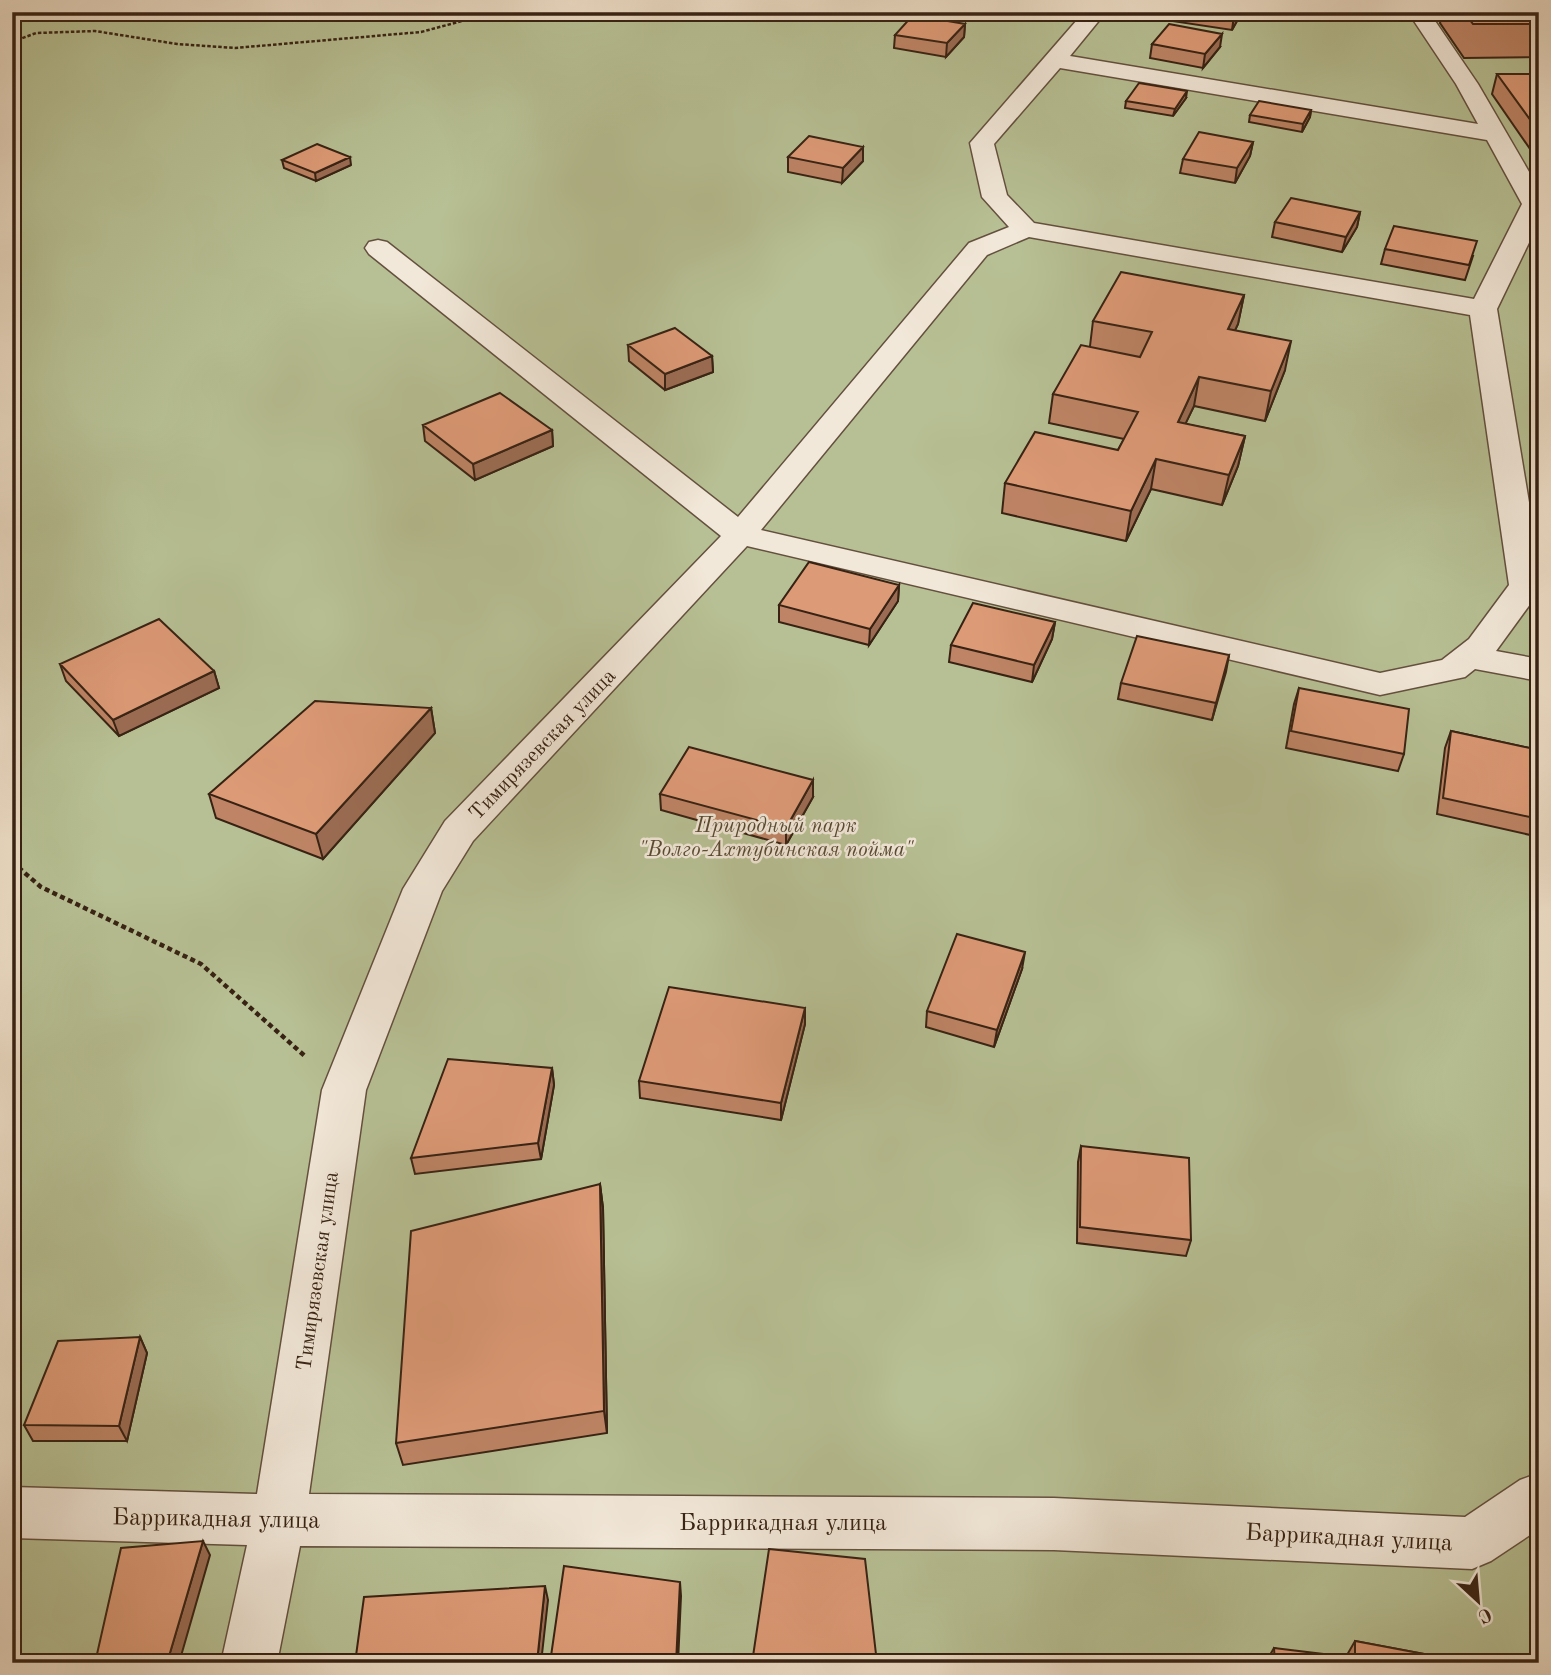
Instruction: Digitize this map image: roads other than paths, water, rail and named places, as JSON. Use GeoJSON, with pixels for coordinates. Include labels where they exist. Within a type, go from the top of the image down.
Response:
{"type":"FeatureCollection","features":[{"type":"Feature","properties":{"kind":"street"},"geometry":{"type":"LineString","coordinates":[[1096,12],[982,143],[995,197],[1026,229],[1483,309]]}},
{"type":"Feature","properties":{"kind":"street"},"geometry":{"type":"LineString","coordinates":[[378,248],[740,535],[1380,684],[1453,669],[1481,648],[1532,586],[1483,309],[1535,204],[1495,134],[1479,84],[1418,12]]}},
{"type":"Feature","properties":{"kind":"street"},"geometry":{"type":"LineString","coordinates":[[1055,60],[1495,134]]}},
{"type":"Feature","properties":{"kind":"street","name":"Тимирязевская улица"},"geometry":{"type":"LineString","coordinates":[[249,1663],[279,1520],[344,1090],[424,890],[459,831],[740,535],[978,249],[1026,229]]}},
{"type":"Feature","properties":{"kind":"street"},"geometry":{"type":"LineString","coordinates":[[1469,657],[1539,670]]}},
{"type":"Feature","properties":{"kind":"street","name":"Баррикадная улица"},"geometry":{"type":"LineString","coordinates":[[12,1513],[279,1520],[1054,1524],[1472,1543],[1539,1498]]}},
{"type":"Feature","properties":{"kind":"park label","name":"Природный парк \"Волго-Ахтубинская пойма\""},"geometry":{"type":"Point","coordinates":[776,837]}}]}
